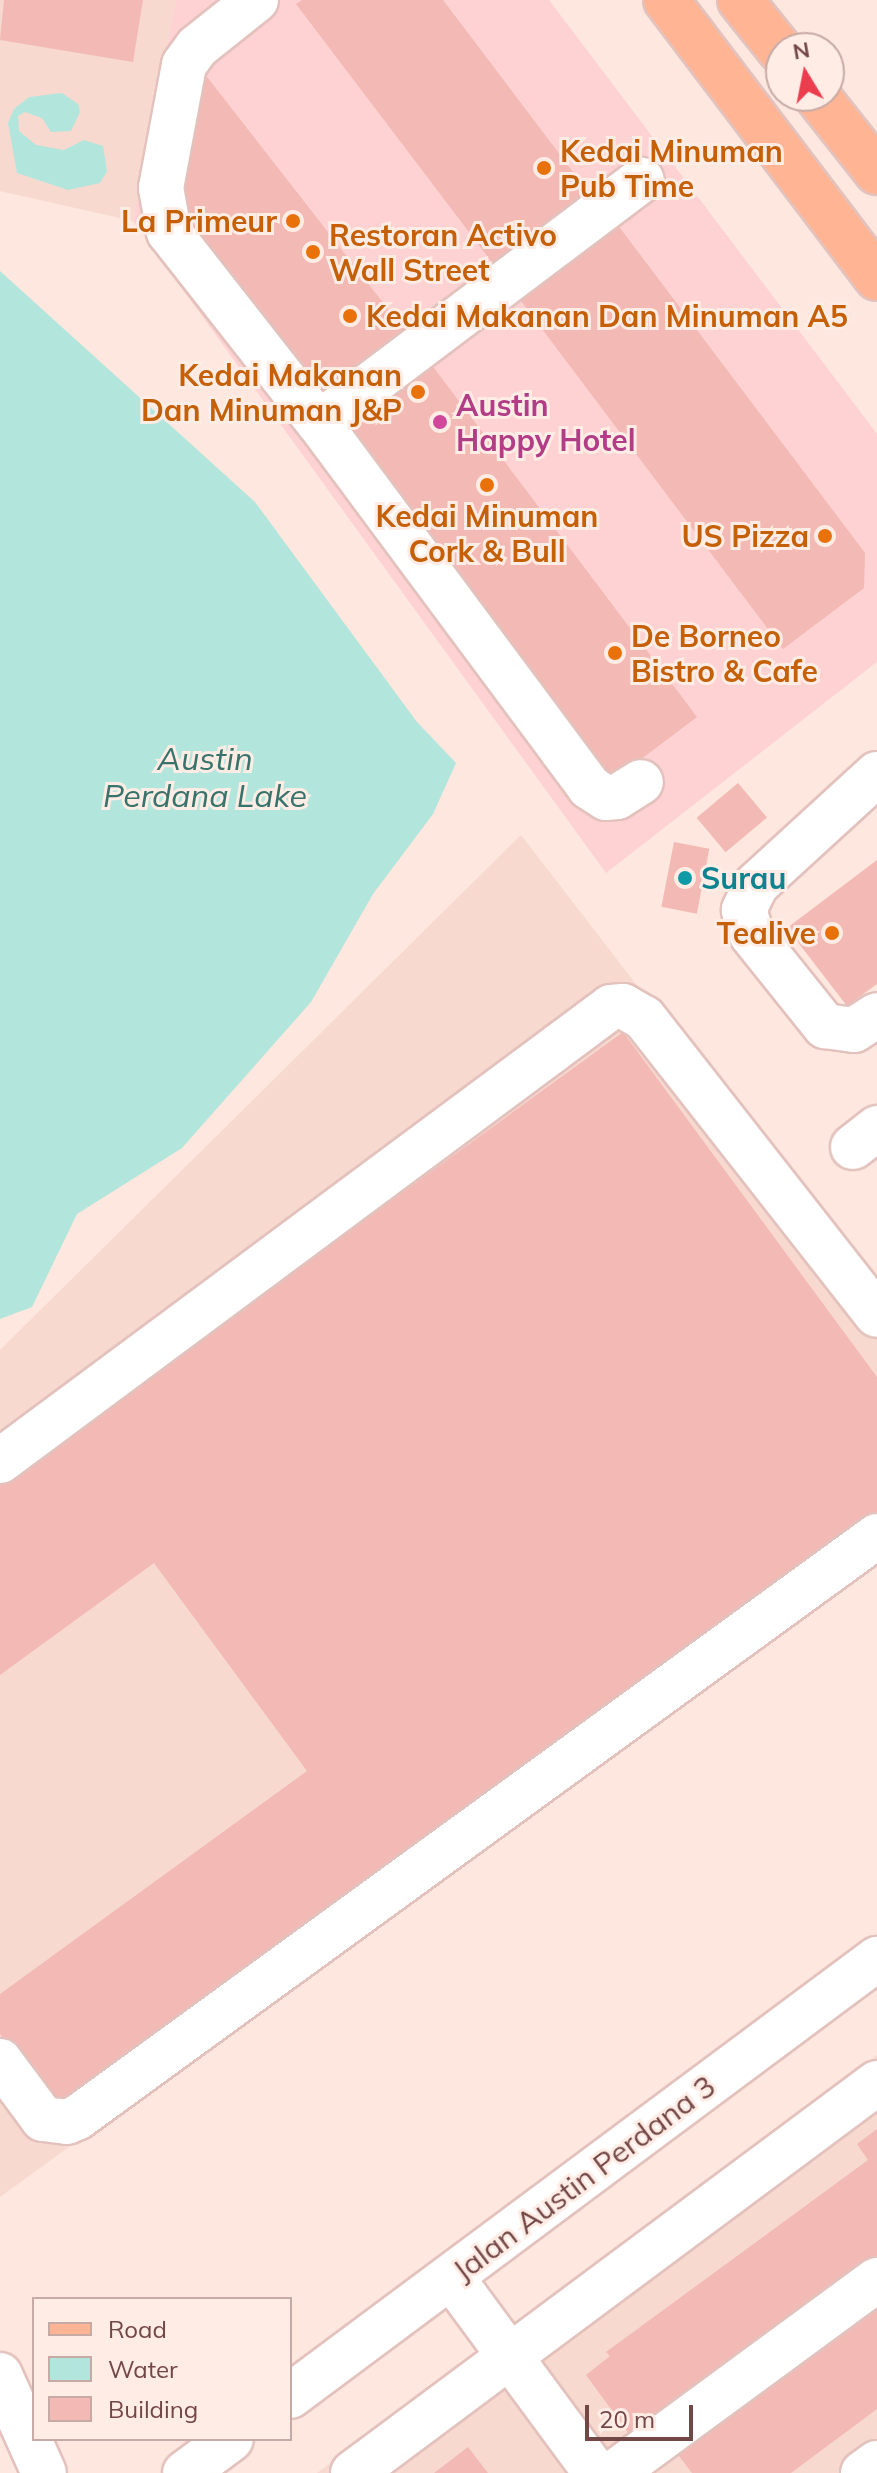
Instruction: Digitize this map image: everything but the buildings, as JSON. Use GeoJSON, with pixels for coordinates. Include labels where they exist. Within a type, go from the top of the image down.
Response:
{"type":"FeatureCollection","features":[{"type":"Feature","properties":{"kind":"main road"},"geometry":{"type":"LineString","coordinates":[[666,0],[877,278]]}},
{"type":"Feature","properties":{"kind":"main road"},"geometry":{"type":"LineString","coordinates":[[740,0],[766,32]]}},
{"type":"Feature","properties":{"kind":"main road"},"geometry":{"type":"LineString","coordinates":[[830,112],[877,172]]}},
{"type":"Feature","properties":{"kind":"street"},"geometry":{"type":"LineString","coordinates":[[256,0],[187,58],[161,188],[169,232],[319,423],[589,787],[606,798],[617,797],[641,782]]}},
{"type":"Feature","properties":{"kind":"street"},"geometry":{"type":"LineString","coordinates":[[319,423],[642,180]]}},
{"type":"Feature","properties":{"kind":"street"},"geometry":{"type":"LineString","coordinates":[[877,774],[756,885],[744,910],[752,935],[825,1026],[854,1030],[877,1015]]}},
{"type":"Feature","properties":{"kind":"street"},"geometry":{"type":"LineString","coordinates":[[0,1461],[611,1007],[635,1010],[644,1018],[877,1315]]}},
{"type":"Feature","properties":{"kind":"street"},"geometry":{"type":"LineString","coordinates":[[0,2061],[43,2119],[67,2122],[78,2117],[877,1536]]}},
{"type":"Feature","properties":{"kind":"street","name":"Jalan Austin Perdana 3"},"geometry":{"type":"LineString","coordinates":[[292,2395],[877,1959]]}},
{"type":"Feature","properties":{"kind":"street"},"geometry":{"type":"LineString","coordinates":[[353,2473],[558,2316],[876,2086]]}},
{"type":"Feature","properties":{"kind":"street"},"geometry":{"type":"LineString","coordinates":[[452,2278],[506,2356],[596,2473]]}},
{"type":"Feature","properties":{"kind":"street"},"geometry":{"type":"LineString","coordinates":[[614,2473],[877,2280]]}},
{"type":"Feature","properties":{"kind":"street"},"geometry":{"type":"LineString","coordinates":[[0,2375],[44,2473]]}},
{"type":"Feature","properties":{"kind":"street"},"geometry":{"type":"LineString","coordinates":[[185,2473],[228,2441]]}},
{"type":"Feature","properties":{"kind":"street"},"geometry":{"type":"LineString","coordinates":[[863,2473],[877,2463]]}},
{"type":"Feature","properties":{"kind":"shaded area"},"geometry":{"type":"Polygon","coordinates":[[[0,0],[176,0],[133,221],[0,191],[0,0]]]}},
{"type":"Feature","properties":{"kind":"shaded area"},"geometry":{"type":"Polygon","coordinates":[[[176,0],[549,0],[877,434],[877,662],[606,873],[133,221],[176,0]]]}},
{"type":"Feature","properties":{"kind":"shaded area"},"geometry":{"type":"Polygon","coordinates":[[[521,835],[877,1297],[877,1559],[0,2197],[0,1350],[521,835]]]}},
{"type":"Feature","properties":{"kind":"shaded area"},"geometry":{"type":"Polygon","coordinates":[[[877,2055],[877,2473],[317,2473],[877,2055]]]}},
{"type":"Feature","properties":{"kind":"water"},"geometry":{"type":"Polygon","coordinates":[[[62,93],[78,104],[80,112],[71,131],[51,132],[42,118],[25,112],[18,116],[19,131],[36,145],[64,150],[84,140],[103,146],[107,171],[100,183],[68,190],[17,173],[8,123],[14,109],[29,97],[62,93]]]}},
{"type":"Feature","properties":{"kind":"water","name":"Austin Perdana Lake"},"geometry":{"type":"Polygon","coordinates":[[[0,271],[255,502],[417,722],[456,763],[433,814],[373,894],[311,1002],[182,1148],[77,1214],[32,1307],[0,1319],[0,271]]]}},
{"type":"Feature","properties":{"kind":"place","name":"Kedai Minuman Pub Time"},"geometry":{"type":"Point","coordinates":[544,168]}},
{"type":"Feature","properties":{"kind":"place","name":"La Primeur"},"geometry":{"type":"Point","coordinates":[293,221]}},
{"type":"Feature","properties":{"kind":"place","name":"Restoran Activo Wall Street"},"geometry":{"type":"Point","coordinates":[313,252]}},
{"type":"Feature","properties":{"kind":"place","name":"Kedai Makanan Dan Minuman A5"},"geometry":{"type":"Point","coordinates":[350,316]}},
{"type":"Feature","properties":{"kind":"place","name":"Kedai Makanan Dan Minuman J&P"},"geometry":{"type":"Point","coordinates":[418,392]}},
{"type":"Feature","properties":{"kind":"place","name":"Austin Happy Hotel"},"geometry":{"type":"Point","coordinates":[440,422]}},
{"type":"Feature","properties":{"kind":"place","name":"Kedai Minuman Cork & Bull"},"geometry":{"type":"Point","coordinates":[487,485]}},
{"type":"Feature","properties":{"kind":"place","name":"US Pizza"},"geometry":{"type":"Point","coordinates":[825,536]}},
{"type":"Feature","properties":{"kind":"place","name":"De Borneo Bistro & Cafe"},"geometry":{"type":"Point","coordinates":[615,653]}},
{"type":"Feature","properties":{"kind":"place","name":"Surau"},"geometry":{"type":"Point","coordinates":[685,878]}},
{"type":"Feature","properties":{"kind":"place","name":"Tealive"},"geometry":{"type":"Point","coordinates":[832,933]}}]}
